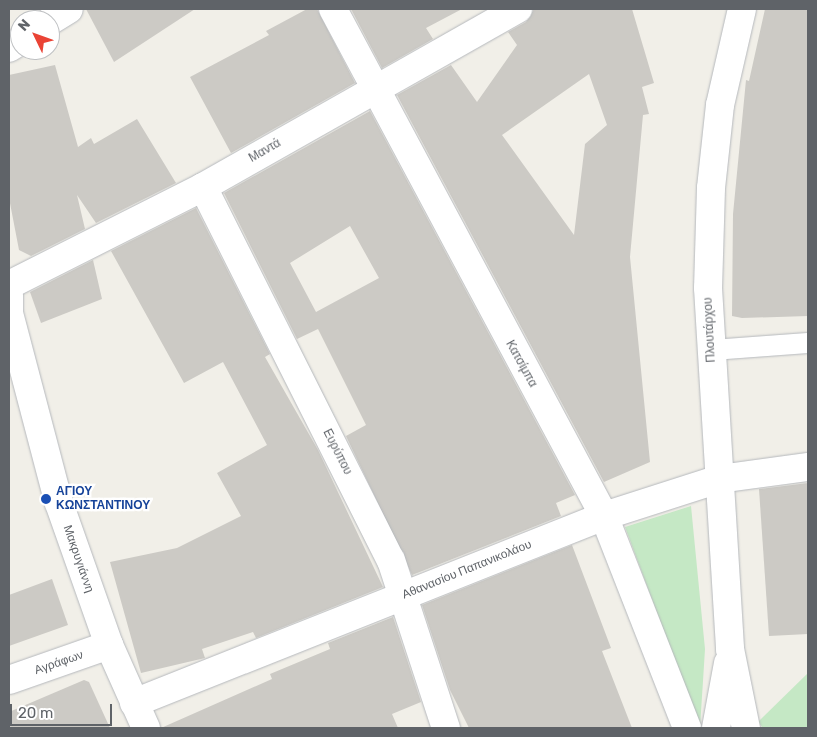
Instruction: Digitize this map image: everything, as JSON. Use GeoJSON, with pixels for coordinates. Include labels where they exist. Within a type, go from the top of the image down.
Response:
{"type":"FeatureCollection","features":[{"type":"Feature","properties":{"kind":"street","name":"Κατσίμπα"},"geometry":{"type":"LineString","coordinates":[[333,9],[604,516],[687,728]]}},
{"type":"Feature","properties":{"kind":"street","name":"Μαντά"},"geometry":{"type":"LineString","coordinates":[[9,285],[37,275],[203,187],[375,88],[518,9]]}},
{"type":"Feature","properties":{"kind":"street","name":"Πλουτάρχου"},"geometry":{"type":"LineString","coordinates":[[731,652],[712,350],[711,188],[720,105],[742,9]]}},
{"type":"Feature","properties":{"kind":"street","name":"Ευρύπου"},"geometry":{"type":"LineString","coordinates":[[203,187],[391,560],[446,728]]}},
{"type":"Feature","properties":{"kind":"street","name":"Μακρυγιάννη"},"geometry":{"type":"LineString","coordinates":[[9,295],[9,313],[58,502],[108,645],[146,728]]}},
{"type":"Feature","properties":{"kind":"street","name":"Αθανασίου Παπανικολάου"},"geometry":{"type":"LineString","coordinates":[[134,704],[604,516],[719,479],[808,467]]}},
{"type":"Feature","properties":{"kind":"street","name":"Αγράφων"},"geometry":{"type":"LineString","coordinates":[[9,680],[108,645]]}},
{"type":"Feature","properties":{"kind":"street"},"geometry":{"type":"LineString","coordinates":[[716,728],[731,652]]}},
{"type":"Feature","properties":{"kind":"street"},"geometry":{"type":"LineString","coordinates":[[731,652],[746,728]]}},
{"type":"Feature","properties":{"kind":"lane"},"geometry":{"type":"LineString","coordinates":[[712,350],[808,343]]}},
{"type":"Feature","properties":{"kind":"green space"},"geometry":{"type":"Polygon","coordinates":[[[691,506],[705,649],[700,728],[625,527],[691,506]]]}},
{"type":"Feature","properties":{"kind":"green space"},"geometry":{"type":"Polygon","coordinates":[[[808,673],[808,728],[763,728],[758,722],[808,673]]]}},
{"type":"Feature","properties":{"kind":"building"},"geometry":{"type":"Polygon","coordinates":[[[86,9],[195,9],[114,62],[86,9]]]}},
{"type":"Feature","properties":{"kind":"building"},"geometry":{"type":"Polygon","coordinates":[[[307,9],[317,9],[355,83],[231,153],[190,77],[269,35],[266,31],[307,9]]]}},
{"type":"Feature","properties":{"kind":"building"},"geometry":{"type":"Polygon","coordinates":[[[351,9],[462,9],[426,28],[433,39],[382,68],[351,9]]]}},
{"type":"Feature","properties":{"kind":"building"},"geometry":{"type":"Polygon","coordinates":[[[534,9],[632,9],[654,83],[642,87],[649,114],[643,115],[630,257],[650,462],[604,482],[397,95],[451,65],[477,102],[517,45],[508,32],[526,22],[534,9]],[[589,74],[502,135],[574,235],[585,144],[607,125],[589,74]]]}},
{"type":"Feature","properties":{"kind":"building"},"geometry":{"type":"Polygon","coordinates":[[[765,9],[808,9],[808,316],[742,318],[732,316],[733,214],[746,80],[749,81],[765,9]]]}},
{"type":"Feature","properties":{"kind":"building"},"geometry":{"type":"Polygon","coordinates":[[[55,65],[78,147],[91,138],[94,144],[137,119],[176,183],[96,223],[77,195],[85,229],[31,256],[19,250],[9,198],[9,75],[55,65]]]}},
{"type":"Feature","properties":{"kind":"building"},"geometry":{"type":"Polygon","coordinates":[[[370,111],[575,495],[556,503],[561,516],[412,575],[346,436],[366,425],[318,329],[297,339],[224,193],[370,111]],[[350,226],[290,263],[316,312],[379,278],[350,226]]]}},
{"type":"Feature","properties":{"kind":"building"},"geometry":{"type":"Polygon","coordinates":[[[196,208],[270,354],[265,357],[318,450],[383,587],[256,638],[253,632],[202,649],[205,658],[141,673],[110,562],[177,548],[241,516],[217,473],[267,445],[223,362],[184,383],[111,251],[196,208]]]}},
{"type":"Feature","properties":{"kind":"building"},"geometry":{"type":"Polygon","coordinates":[[[93,260],[102,299],[41,323],[30,292],[93,260]]]}},
{"type":"Feature","properties":{"kind":"building"},"geometry":{"type":"Polygon","coordinates":[[[808,483],[808,634],[769,636],[759,489],[808,483]]]}},
{"type":"Feature","properties":{"kind":"building"},"geometry":{"type":"Polygon","coordinates":[[[572,545],[611,648],[602,651],[632,728],[469,728],[450,690],[422,605],[572,545]]]}},
{"type":"Feature","properties":{"kind":"building"},"geometry":{"type":"Polygon","coordinates":[[[52,579],[68,625],[9,646],[9,595],[52,579]]]}},
{"type":"Feature","properties":{"kind":"building"},"geometry":{"type":"Polygon","coordinates":[[[393,617],[421,702],[392,714],[398,728],[161,728],[272,679],[270,674],[330,649],[328,643],[393,617]]]}},
{"type":"Feature","properties":{"kind":"building"},"geometry":{"type":"Polygon","coordinates":[[[84,680],[89,682],[110,728],[9,728],[9,712],[84,680]]]}},
{"type":"Feature","properties":{"kind":"place","name":"ΑΓΙΟΥ ΚΩΝΣΤΑΝΤΙΝΟΥ"},"geometry":{"type":"Point","coordinates":[46,499]}}]}
